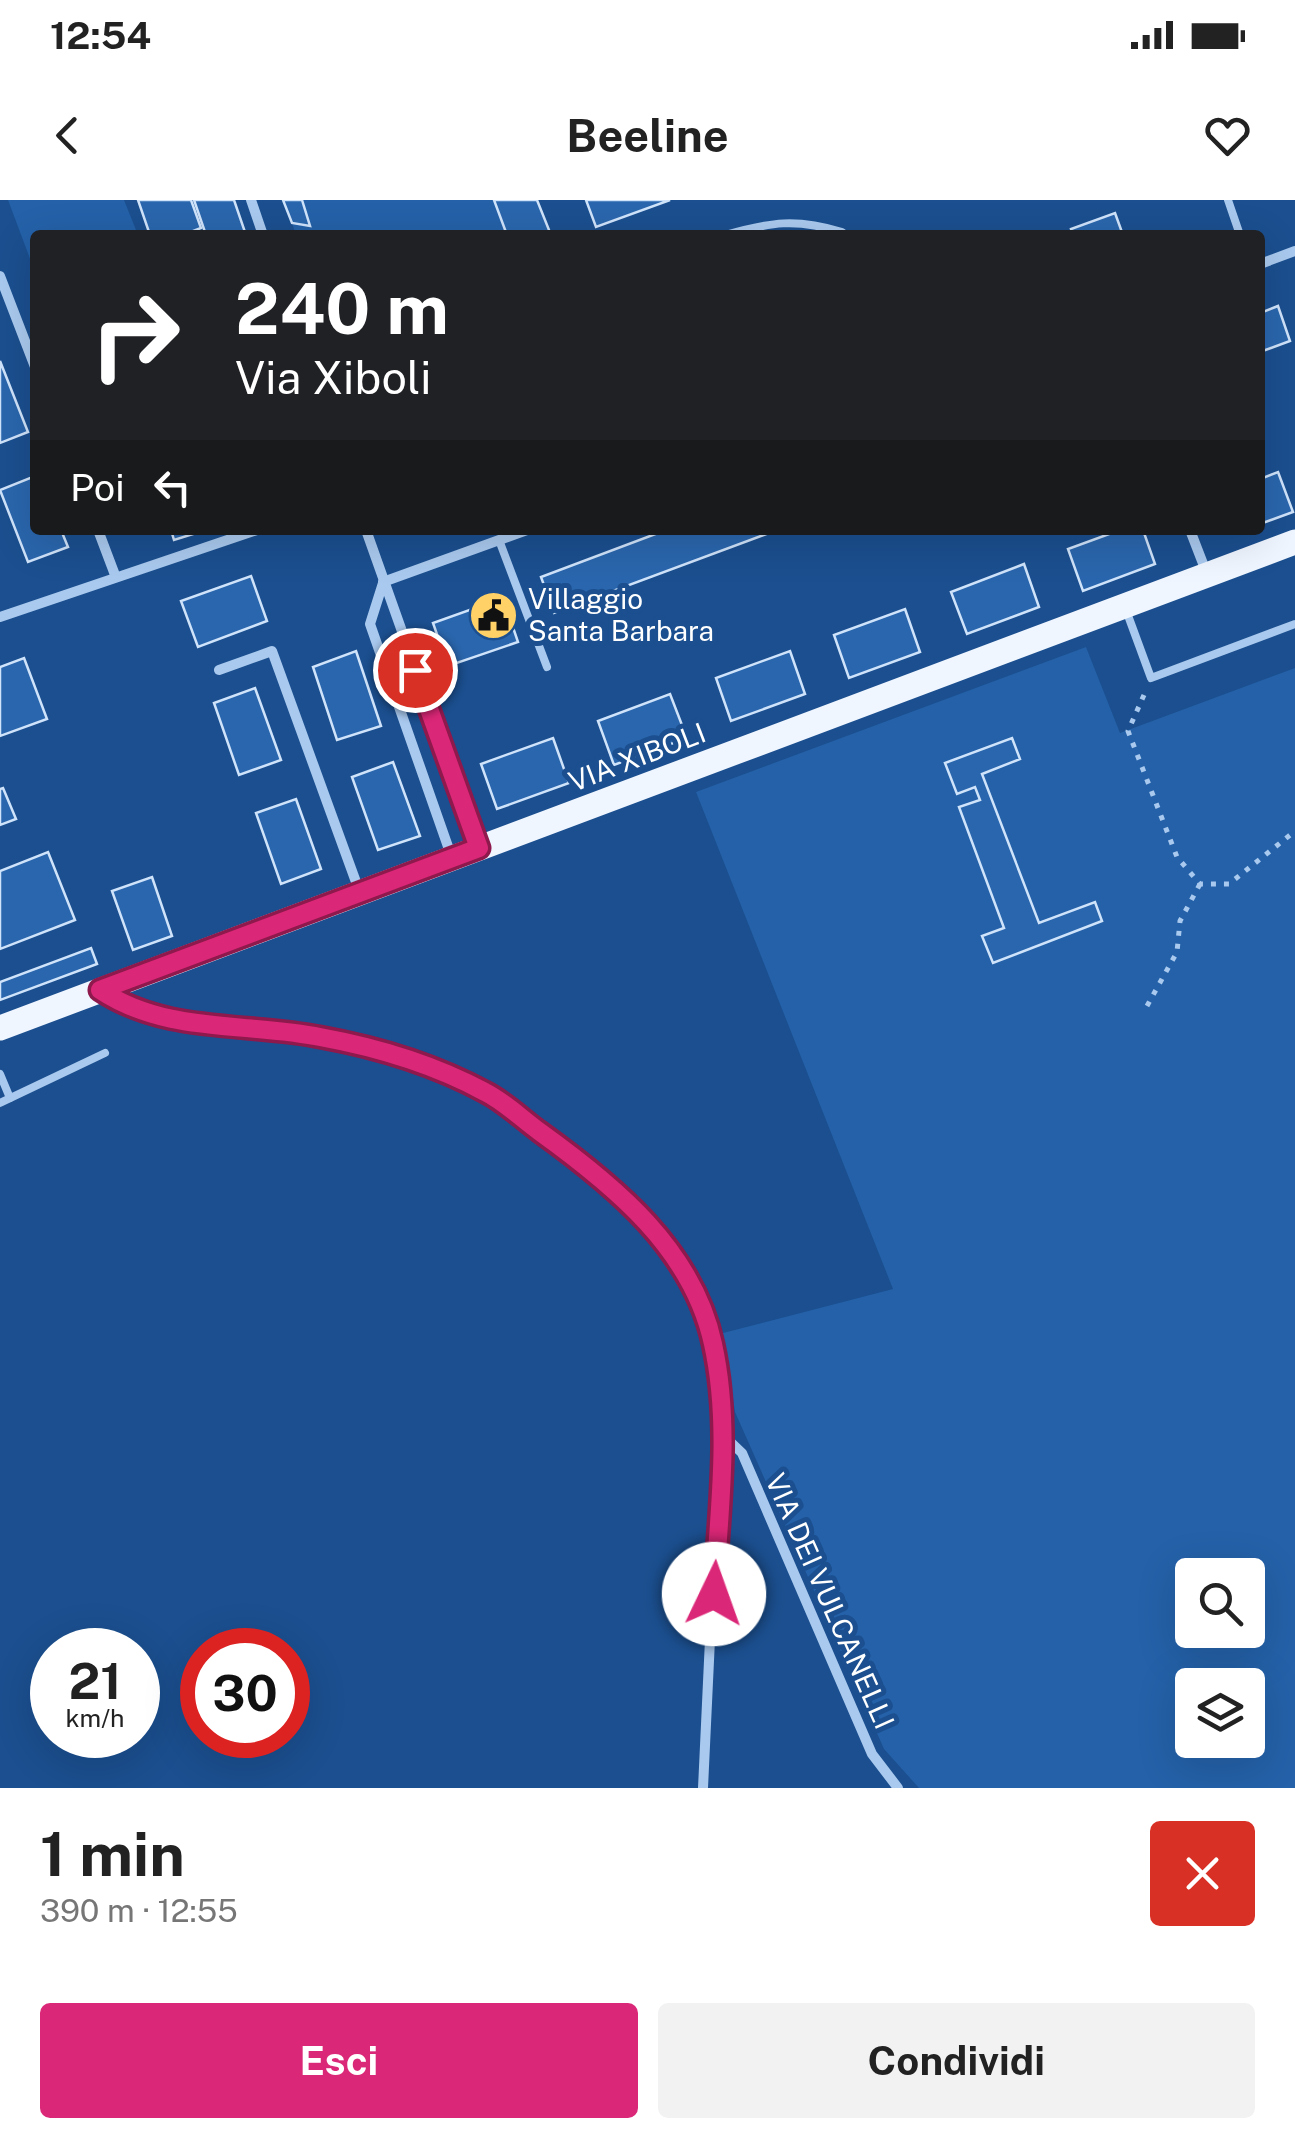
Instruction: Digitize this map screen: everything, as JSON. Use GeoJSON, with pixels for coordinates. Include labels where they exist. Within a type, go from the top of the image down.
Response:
{"type":"FeatureCollection","features":[{"type":"Feature","properties":{"kind":"main road","name":"VIA XIBOLI"},"geometry":{"type":"LineString","coordinates":[[0,1028],[1295,542]]}},
{"type":"Feature","properties":{"kind":"street"},"geometry":{"type":"LineString","coordinates":[[251,200],[261,230]]}},
{"type":"Feature","properties":{"kind":"street"},"geometry":{"type":"LineString","coordinates":[[1265,263],[1295,251]]}},
{"type":"Feature","properties":{"kind":"street"},"geometry":{"type":"LineString","coordinates":[[0,276],[30,354]]}},
{"type":"Feature","properties":{"kind":"street"},"geometry":{"type":"LineString","coordinates":[[0,317],[14,312]]}},
{"type":"Feature","properties":{"kind":"street"},"geometry":{"type":"LineString","coordinates":[[100,535],[115,574]]}},
{"type":"Feature","properties":{"kind":"street"},"geometry":{"type":"LineString","coordinates":[[0,603],[2,616],[115,574],[241,535]]}},
{"type":"Feature","properties":{"kind":"street"},"geometry":{"type":"LineString","coordinates":[[368,535],[479,848]]}},
{"type":"Feature","properties":{"kind":"street"},"geometry":{"type":"LineString","coordinates":[[384,582],[514,535]]}},
{"type":"Feature","properties":{"kind":"street"},"geometry":{"type":"LineString","coordinates":[[1192,535],[1207,574]]}},
{"type":"Feature","properties":{"kind":"street"},"geometry":{"type":"LineString","coordinates":[[384,582],[370,624],[452,858]]}},
{"type":"Feature","properties":{"kind":"street"},"geometry":{"type":"LineString","coordinates":[[220,670],[272,652],[360,893]]}},
{"type":"Feature","properties":{"kind":"street"},"geometry":{"type":"LineString","coordinates":[[100,990],[129,1009],[160,1020],[320,1037],[410,1060],[486,1092],[580,1160],[638,1212],[675,1256],[699,1299],[713,1344],[721,1433],[703,1788]]}},
{"type":"Feature","properties":{"kind":"street","name":"VIA DEI VULCANELLI"},"geometry":{"type":"LineString","coordinates":[[721,1433],[742,1454],[856,1720],[872,1754],[898,1788]]}},
{"type":"Feature","properties":{"kind":"lane"},"geometry":{"type":"LineString","coordinates":[[1228,200],[1238,230]]}},
{"type":"Feature","properties":{"kind":"lane"},"geometry":{"type":"LineString","coordinates":[[741,230],[804,220],[836,230]]}},
{"type":"Feature","properties":{"kind":"lane"},"geometry":{"type":"LineString","coordinates":[[499,540],[548,668]]}},
{"type":"Feature","properties":{"kind":"lane"},"geometry":{"type":"LineString","coordinates":[[1124,605],[1151,678],[1295,624]]}},
{"type":"Feature","properties":{"kind":"lane"},"geometry":{"type":"LineString","coordinates":[[0,1103],[105,1054]]}},
{"type":"Feature","properties":{"kind":"lane"},"geometry":{"type":"LineString","coordinates":[[0,1074],[10,1098]]}},
{"type":"Feature","properties":{"kind":"path"},"geometry":{"type":"LineString","coordinates":[[1151,678],[1128,731],[1178,857],[1200,884]]}},
{"type":"Feature","properties":{"kind":"path"},"geometry":{"type":"LineString","coordinates":[[1200,884],[1229,884],[1295,831]]}},
{"type":"Feature","properties":{"kind":"path"},"geometry":{"type":"LineString","coordinates":[[1147,1006],[1177,952],[1180,921],[1200,884]]}},
{"type":"Feature","properties":{"kind":"shaded area"},"geometry":{"type":"Polygon","coordinates":[[[8,200],[124,200],[136,230],[30,230],[30,259],[8,200]]]}},
{"type":"Feature","properties":{"kind":"shaded area"},"geometry":{"type":"Polygon","coordinates":[[[302,200],[537,200],[549,230],[294,230],[292,223],[310,225],[302,200]]]}},
{"type":"Feature","properties":{"kind":"shaded area"},"geometry":{"type":"Polygon","coordinates":[[[1086,647],[1120,733],[1295,668],[1295,1788],[919,1788],[884,1749],[735,1412],[723,1333],[893,1289],[696,792],[1086,647]]]}},
{"type":"Feature","properties":{"kind":"building"},"geometry":{"type":"Polygon","coordinates":[[[138,200],[191,200],[201,228],[196,230],[148,230],[138,200]]]}},
{"type":"Feature","properties":{"kind":"building"},"geometry":{"type":"Polygon","coordinates":[[[194,200],[234,200],[244,230],[204,230],[194,200]]]}},
{"type":"Feature","properties":{"kind":"building"},"geometry":{"type":"Polygon","coordinates":[[[283,200],[302,200],[310,226],[292,223],[283,200]]]}},
{"type":"Feature","properties":{"kind":"building"},"geometry":{"type":"Polygon","coordinates":[[[494,200],[537,200],[549,230],[505,230],[494,200]]]}},
{"type":"Feature","properties":{"kind":"building"},"geometry":{"type":"Polygon","coordinates":[[[586,200],[670,200],[596,227],[586,200]]]}},
{"type":"Feature","properties":{"kind":"building"},"geometry":{"type":"Polygon","coordinates":[[[1115,213],[1121,230],[1071,230],[1115,213]]]}},
{"type":"Feature","properties":{"kind":"building"},"geometry":{"type":"Polygon","coordinates":[[[1278,306],[1290,341],[1265,350],[1265,311],[1278,306]]]}},
{"type":"Feature","properties":{"kind":"building"},"geometry":{"type":"Polygon","coordinates":[[[0,361],[28,432],[0,443],[0,361]]]}},
{"type":"Feature","properties":{"kind":"building"},"geometry":{"type":"Polygon","coordinates":[[[1278,472],[1293,512],[1265,522],[1265,477],[1278,472]]]}},
{"type":"Feature","properties":{"kind":"building"},"geometry":{"type":"Polygon","coordinates":[[[30,478],[30,535],[63,535],[68,547],[28,562],[0,490],[30,478]]]}},
{"type":"Feature","properties":{"kind":"building"},"geometry":{"type":"Polygon","coordinates":[[[653,535],[764,535],[554,613],[541,577],[653,535]]]}},
{"type":"Feature","properties":{"kind":"building"},"geometry":{"type":"Polygon","coordinates":[[[1106,535],[1145,535],[1155,564],[1083,591],[1068,549],[1106,535]]]}},
{"type":"Feature","properties":{"kind":"building"},"geometry":{"type":"Polygon","coordinates":[[[1024,564],[1039,607],[967,634],[951,592],[1024,564]]]}},
{"type":"Feature","properties":{"kind":"building"},"geometry":{"type":"Polygon","coordinates":[[[251,576],[267,621],[198,647],[181,601],[251,576]]]}},
{"type":"Feature","properties":{"kind":"building"},"geometry":{"type":"Polygon","coordinates":[[[503,598],[518,642],[448,666],[433,623],[503,598]]]}},
{"type":"Feature","properties":{"kind":"building"},"geometry":{"type":"Polygon","coordinates":[[[905,609],[920,652],[849,678],[834,635],[905,609]]]}},
{"type":"Feature","properties":{"kind":"building"},"geometry":{"type":"Polygon","coordinates":[[[356,651],[381,726],[337,740],[313,667],[356,651]]]}},
{"type":"Feature","properties":{"kind":"building"},"geometry":{"type":"Polygon","coordinates":[[[790,651],[805,694],[731,721],[716,678],[790,651]]]}},
{"type":"Feature","properties":{"kind":"building"},"geometry":{"type":"Polygon","coordinates":[[[24,658],[47,719],[0,736],[0,667],[24,658]]]}},
{"type":"Feature","properties":{"kind":"building"},"geometry":{"type":"Polygon","coordinates":[[[255,688],[281,760],[239,775],[214,703],[255,688]]]}},
{"type":"Feature","properties":{"kind":"building"},"geometry":{"type":"Polygon","coordinates":[[[670,694],[687,738],[614,765],[598,721],[670,694]]]}},
{"type":"Feature","properties":{"kind":"building"},"geometry":{"type":"Polygon","coordinates":[[[553,738],[569,783],[497,809],[481,764],[553,738]]]}},
{"type":"Feature","properties":{"kind":"building"},"geometry":{"type":"Polygon","coordinates":[[[1012,738],[1020,759],[982,774],[1039,923],[1095,902],[1102,921],[993,963],[982,936],[1004,928],[959,807],[980,800],[975,787],[957,794],[945,763],[1012,738]]]}},
{"type":"Feature","properties":{"kind":"building"},"geometry":{"type":"Polygon","coordinates":[[[393,762],[420,836],[378,850],[352,777],[393,762]]]}},
{"type":"Feature","properties":{"kind":"building"},"geometry":{"type":"Polygon","coordinates":[[[3,788],[16,819],[0,825],[0,789],[3,788]]]}},
{"type":"Feature","properties":{"kind":"building"},"geometry":{"type":"Polygon","coordinates":[[[296,799],[321,869],[281,884],[256,813],[296,799]]]}},
{"type":"Feature","properties":{"kind":"building"},"geometry":{"type":"Polygon","coordinates":[[[48,852],[75,920],[0,949],[0,871],[48,852]]]}},
{"type":"Feature","properties":{"kind":"building"},"geometry":{"type":"Polygon","coordinates":[[[152,877],[172,936],[133,950],[112,891],[152,877]]]}},
{"type":"Feature","properties":{"kind":"building"},"geometry":{"type":"Polygon","coordinates":[[[91,948],[97,964],[0,1000],[0,982],[91,948]]]}},
{"type":"Feature","properties":{"kind":"place","name":"Villaggio Santa Barbara"},"geometry":{"type":"Point","coordinates":[493,615]}},
{"type":"Feature","properties":{"kind":"route"},"geometry":{"type":"LineString","coordinates":[[415,670],[479,848],[100,990],[129,1009],[160,1020],[320,1037],[410,1060],[486,1092],[580,1160],[638,1212],[675,1256],[699,1299],[713,1344],[722,1406],[714,1594]]}}]}
